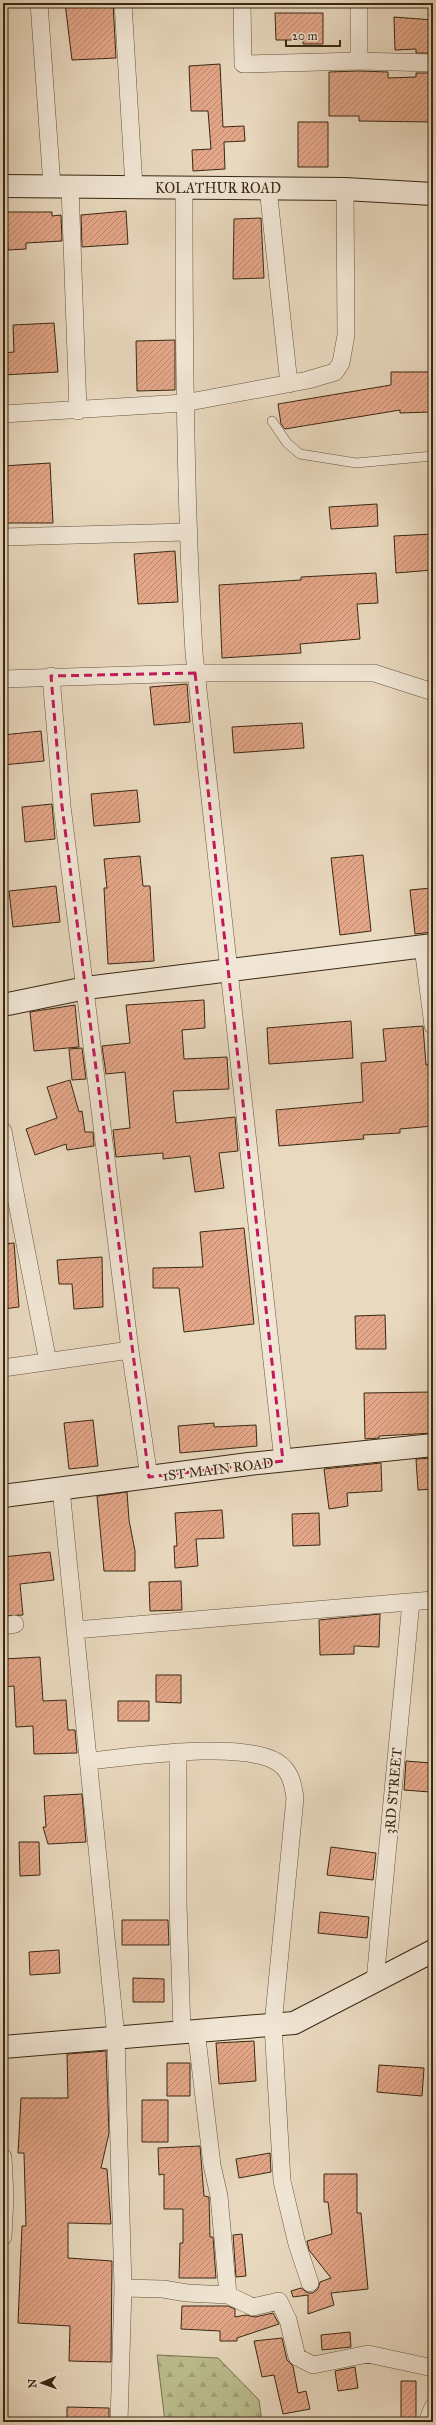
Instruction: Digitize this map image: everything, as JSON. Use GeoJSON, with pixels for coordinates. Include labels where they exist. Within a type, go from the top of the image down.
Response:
{"type":"FeatureCollection","features":[{"type":"Feature","properties":{"kind":"street"},"geometry":{"type":"LineString","coordinates":[[39,3],[61,186],[78,411]]}},
{"type":"Feature","properties":{"kind":"street"},"geometry":{"type":"LineString","coordinates":[[123,3],[134,187]]}},
{"type":"Feature","properties":{"kind":"street"},"geometry":{"type":"LineString","coordinates":[[242,3],[243,64],[359,61],[433,63]]}},
{"type":"Feature","properties":{"kind":"street"},"geometry":{"type":"LineString","coordinates":[[359,3],[359,61]]}},
{"type":"Feature","properties":{"kind":"street","name":"KOLATHUR ROAD"},"geometry":{"type":"LineString","coordinates":[[3,186],[345,189],[433,194]]}},
{"type":"Feature","properties":{"kind":"street"},"geometry":{"type":"LineString","coordinates":[[184,188],[184,403],[187,532],[195,673],[230,969],[283,1461]]}},
{"type":"Feature","properties":{"kind":"street"},"geometry":{"type":"LineString","coordinates":[[268,188],[289,384]]}},
{"type":"Feature","properties":{"kind":"street"},"geometry":{"type":"LineString","coordinates":[[3,414],[78,411],[184,403],[289,384],[335,372],[341,363],[346,335],[345,189]]}},
{"type":"Feature","properties":{"kind":"street"},"geometry":{"type":"LineString","coordinates":[[3,538],[187,532]]}},
{"type":"Feature","properties":{"kind":"street"},"geometry":{"type":"LineString","coordinates":[[3,678],[195,673],[374,673],[433,692]]}},
{"type":"Feature","properties":{"kind":"street"},"geometry":{"type":"LineString","coordinates":[[51,676],[62,806],[86,988],[130,1350],[149,1477]]}},
{"type":"Feature","properties":{"kind":"street"},"geometry":{"type":"LineString","coordinates":[[3,1004],[86,988],[230,969],[428,946],[433,1026]]}},
{"type":"Feature","properties":{"kind":"street"},"geometry":{"type":"LineString","coordinates":[[3,1132],[48,1362]]}},
{"type":"Feature","properties":{"kind":"street"},"geometry":{"type":"LineString","coordinates":[[3,1368],[130,1350]]}},
{"type":"Feature","properties":{"kind":"street","name":"1ST MAIN ROAD"},"geometry":{"type":"LineString","coordinates":[[3,1496],[283,1461],[433,1445]]}},
{"type":"Feature","properties":{"kind":"street"},"geometry":{"type":"LineString","coordinates":[[61,1489],[116,2037],[122,2288],[119,2422]]}},
{"type":"Feature","properties":{"kind":"street"},"geometry":{"type":"LineString","coordinates":[[75,1630],[433,1600]]}},
{"type":"Feature","properties":{"kind":"street","name":"3RD STREET"},"geometry":{"type":"LineString","coordinates":[[375,1981],[411,1602]]}},
{"type":"Feature","properties":{"kind":"street"},"geometry":{"type":"LineString","coordinates":[[88,1761],[178,1752],[249,1752],[277,1762],[293,1778],[295,1798],[273,2024],[282,2181],[297,2244],[310,2283]]}},
{"type":"Feature","properties":{"kind":"street"},"geometry":{"type":"LineString","coordinates":[[178,1752],[178,1904],[189,2031],[220,2203],[228,2295]]}},
{"type":"Feature","properties":{"kind":"street"},"geometry":{"type":"LineString","coordinates":[[3,2047],[294,2023],[433,1951]]}},
{"type":"Feature","properties":{"kind":"street"},"geometry":{"type":"LineString","coordinates":[[3,2157],[5,2197],[3,2237]]}},
{"type":"Feature","properties":{"kind":"street"},"geometry":{"type":"LineString","coordinates":[[122,2288],[162,2289],[187,2293],[228,2295],[253,2307],[279,2301],[288,2320],[297,2357],[313,2365],[368,2354],[433,2368]]}},
{"type":"Feature","properties":{"kind":"street"},"geometry":{"type":"LineString","coordinates":[[427,2422],[433,2407]]}},
{"type":"Feature","properties":{"kind":"lane"},"geometry":{"type":"LineString","coordinates":[[272,421],[287,443],[300,454],[356,462],[433,456]]}},
{"type":"Feature","properties":{"kind":"highlighted area"},"geometry":{"type":"Polygon","coordinates":[[[195,673],[283,1461],[149,1477],[62,806],[51,676],[195,673]]]}},
{"type":"Feature","properties":{"kind":"green space"},"geometry":{"type":"Polygon","coordinates":[[[157,2355],[218,2358],[259,2400],[262,2422],[165,2422],[157,2355]]]}},
{"type":"Feature","properties":{"kind":"building"},"geometry":{"type":"Polygon","coordinates":[[[65,3],[113,3],[116,58],[72,60],[65,3]]]}},
{"type":"Feature","properties":{"kind":"building"},"geometry":{"type":"Polygon","coordinates":[[[275,13],[323,13],[323,44],[303,44],[303,40],[276,40],[275,13]]]}},
{"type":"Feature","properties":{"kind":"building"},"geometry":{"type":"Polygon","coordinates":[[[394,17],[433,20],[433,53],[416,53],[416,49],[395,50],[394,17]]]}},
{"type":"Feature","properties":{"kind":"building"},"geometry":{"type":"Polygon","coordinates":[[[220,64],[223,127],[244,126],[245,141],[224,142],[225,169],[193,171],[192,150],[211,149],[208,111],[191,111],[189,66],[220,64]]]}},
{"type":"Feature","properties":{"kind":"building"},"geometry":{"type":"Polygon","coordinates":[[[329,72],[388,72],[388,78],[416,77],[416,73],[433,73],[433,122],[359,121],[359,116],[329,116],[329,72]]]}},
{"type":"Feature","properties":{"kind":"building"},"geometry":{"type":"Polygon","coordinates":[[[298,122],[328,122],[328,167],[298,167],[298,122]]]}},
{"type":"Feature","properties":{"kind":"building"},"geometry":{"type":"Polygon","coordinates":[[[126,211],[128,244],[82,247],[81,215],[126,211]]]}},
{"type":"Feature","properties":{"kind":"building"},"geometry":{"type":"Polygon","coordinates":[[[6,212],[52,212],[52,216],[61,215],[62,241],[26,243],[26,249],[8,250],[6,212]]]}},
{"type":"Feature","properties":{"kind":"building"},"geometry":{"type":"Polygon","coordinates":[[[261,218],[264,278],[233,279],[234,219],[261,218]]]}},
{"type":"Feature","properties":{"kind":"building"},"geometry":{"type":"Polygon","coordinates":[[[54,323],[58,372],[3,375],[3,353],[14,352],[13,325],[54,323]]]}},
{"type":"Feature","properties":{"kind":"building"},"geometry":{"type":"Polygon","coordinates":[[[175,340],[175,390],[137,391],[136,341],[175,340]]]}},
{"type":"Feature","properties":{"kind":"building"},"geometry":{"type":"Polygon","coordinates":[[[391,372],[429,372],[430,412],[400,413],[400,410],[285,429],[281,424],[278,404],[391,385],[391,372]]]}},
{"type":"Feature","properties":{"kind":"building"},"geometry":{"type":"Polygon","coordinates":[[[50,463],[53,523],[3,523],[3,466],[50,463]]]}},
{"type":"Feature","properties":{"kind":"building"},"geometry":{"type":"Polygon","coordinates":[[[377,504],[378,526],[331,529],[329,507],[377,504]]]}},
{"type":"Feature","properties":{"kind":"building"},"geometry":{"type":"Polygon","coordinates":[[[433,534],[433,570],[396,573],[394,536],[433,534]]]}},
{"type":"Feature","properties":{"kind":"building"},"geometry":{"type":"Polygon","coordinates":[[[175,551],[178,602],[138,604],[134,554],[175,551]]]}},
{"type":"Feature","properties":{"kind":"building"},"geometry":{"type":"Polygon","coordinates":[[[376,573],[378,603],[357,604],[360,639],[300,644],[301,653],[222,658],[219,585],[301,580],[301,577],[376,573]]]}},
{"type":"Feature","properties":{"kind":"building"},"geometry":{"type":"Polygon","coordinates":[[[187,684],[190,722],[154,725],[150,687],[187,684]]]}},
{"type":"Feature","properties":{"kind":"building"},"geometry":{"type":"Polygon","coordinates":[[[302,723],[304,748],[234,753],[232,727],[302,723]]]}},
{"type":"Feature","properties":{"kind":"building"},"geometry":{"type":"Polygon","coordinates":[[[41,731],[44,761],[3,765],[3,735],[41,731]]]}},
{"type":"Feature","properties":{"kind":"building"},"geometry":{"type":"Polygon","coordinates":[[[137,790],[140,822],[94,826],[91,794],[137,790]]]}},
{"type":"Feature","properties":{"kind":"building"},"geometry":{"type":"Polygon","coordinates":[[[52,804],[55,839],[25,842],[22,807],[52,804]]]}},
{"type":"Feature","properties":{"kind":"building"},"geometry":{"type":"Polygon","coordinates":[[[363,855],[371,931],[340,935],[331,858],[363,855]]]}},
{"type":"Feature","properties":{"kind":"building"},"geometry":{"type":"Polygon","coordinates":[[[140,856],[143,886],[150,886],[154,961],[108,964],[104,888],[107,888],[104,859],[140,856]]]}},
{"type":"Feature","properties":{"kind":"building"},"geometry":{"type":"Polygon","coordinates":[[[56,886],[60,922],[13,927],[9,891],[56,886]]]}},
{"type":"Feature","properties":{"kind":"building"},"geometry":{"type":"Polygon","coordinates":[[[431,888],[433,932],[415,934],[410,890],[431,888]]]}},
{"type":"Feature","properties":{"kind":"building"},"geometry":{"type":"Polygon","coordinates":[[[204,1000],[205,1028],[182,1030],[184,1059],[227,1057],[229,1089],[173,1091],[176,1123],[235,1117],[238,1151],[219,1153],[224,1188],[195,1192],[190,1156],[163,1159],[163,1153],[116,1157],[113,1130],[130,1128],[125,1072],[106,1074],[102,1046],[130,1043],[126,1005],[204,1000]]]}},
{"type":"Feature","properties":{"kind":"building"},"geometry":{"type":"Polygon","coordinates":[[[75,1005],[79,1047],[34,1051],[30,1012],[75,1005]]]}},
{"type":"Feature","properties":{"kind":"building"},"geometry":{"type":"Polygon","coordinates":[[[351,1021],[353,1058],[269,1064],[267,1028],[351,1021]]]}},
{"type":"Feature","properties":{"kind":"building"},"geometry":{"type":"Polygon","coordinates":[[[423,1026],[426,1065],[433,1064],[433,1126],[400,1129],[400,1133],[363,1135],[364,1139],[279,1146],[276,1110],[363,1102],[361,1063],[386,1061],[383,1029],[423,1026]]]}},
{"type":"Feature","properties":{"kind":"building"},"geometry":{"type":"Polygon","coordinates":[[[82,1048],[86,1079],[72,1080],[69,1049],[82,1048]]]}},
{"type":"Feature","properties":{"kind":"building"},"geometry":{"type":"Polygon","coordinates":[[[70,1080],[79,1112],[82,1111],[85,1132],[93,1132],[94,1146],[67,1150],[66,1144],[35,1155],[26,1129],[57,1118],[47,1087],[70,1080]]]}},
{"type":"Feature","properties":{"kind":"building"},"geometry":{"type":"Polygon","coordinates":[[[244,1228],[254,1324],[184,1332],[179,1288],[153,1288],[153,1268],[203,1267],[200,1232],[244,1228]]]}},
{"type":"Feature","properties":{"kind":"building"},"geometry":{"type":"Polygon","coordinates":[[[14,1243],[19,1307],[3,1309],[3,1244],[14,1243]]]}},
{"type":"Feature","properties":{"kind":"building"},"geometry":{"type":"Polygon","coordinates":[[[102,1257],[103,1307],[74,1309],[72,1284],[59,1284],[57,1260],[102,1257]]]}},
{"type":"Feature","properties":{"kind":"building"},"geometry":{"type":"Polygon","coordinates":[[[385,1315],[386,1349],[356,1349],[355,1316],[385,1315]]]}},
{"type":"Feature","properties":{"kind":"building"},"geometry":{"type":"Polygon","coordinates":[[[433,1392],[433,1433],[379,1436],[379,1438],[365,1439],[364,1393],[433,1392]]]}},
{"type":"Feature","properties":{"kind":"building"},"geometry":{"type":"Polygon","coordinates":[[[93,1420],[98,1466],[69,1469],[64,1423],[93,1420]]]}},
{"type":"Feature","properties":{"kind":"building"},"geometry":{"type":"Polygon","coordinates":[[[214,1423],[214,1427],[256,1425],[257,1446],[180,1453],[178,1426],[214,1423]]]}},
{"type":"Feature","properties":{"kind":"building"},"geometry":{"type":"Polygon","coordinates":[[[433,1458],[433,1489],[418,1490],[416,1459],[433,1458]]]}},
{"type":"Feature","properties":{"kind":"building"},"geometry":{"type":"Polygon","coordinates":[[[381,1463],[382,1491],[347,1493],[348,1506],[329,1509],[324,1469],[381,1463]]]}},
{"type":"Feature","properties":{"kind":"building"},"geometry":{"type":"Polygon","coordinates":[[[127,1492],[129,1520],[135,1551],[135,1571],[104,1571],[97,1496],[127,1492]]]}},
{"type":"Feature","properties":{"kind":"building"},"geometry":{"type":"Polygon","coordinates":[[[222,1510],[224,1538],[196,1539],[198,1566],[175,1568],[174,1546],[177,1546],[175,1513],[222,1510]]]}},
{"type":"Feature","properties":{"kind":"building"},"geometry":{"type":"Polygon","coordinates":[[[319,1513],[320,1545],[293,1546],[292,1514],[319,1513]]]}},
{"type":"Feature","properties":{"kind":"building"},"geometry":{"type":"Polygon","coordinates":[[[50,1552],[54,1580],[20,1584],[23,1615],[3,1616],[3,1557],[50,1552]]]}},
{"type":"Feature","properties":{"kind":"building"},"geometry":{"type":"Polygon","coordinates":[[[181,1581],[182,1610],[150,1611],[149,1582],[181,1581]]]}},
{"type":"Feature","properties":{"kind":"building"},"geometry":{"type":"Polygon","coordinates":[[[380,1614],[379,1647],[354,1646],[354,1654],[320,1655],[319,1620],[380,1614]]]}},
{"type":"Feature","properties":{"kind":"building"},"geometry":{"type":"Polygon","coordinates":[[[40,1657],[43,1701],[66,1700],[68,1730],[75,1730],[77,1753],[34,1754],[33,1726],[16,1727],[14,1686],[3,1687],[3,1659],[40,1657]]]}},
{"type":"Feature","properties":{"kind":"building"},"geometry":{"type":"Polygon","coordinates":[[[156,1675],[181,1675],[181,1703],[156,1702],[156,1675]]]}},
{"type":"Feature","properties":{"kind":"building"},"geometry":{"type":"Polygon","coordinates":[[[118,1701],[149,1701],[149,1721],[118,1721],[118,1701]]]}},
{"type":"Feature","properties":{"kind":"building"},"geometry":{"type":"Polygon","coordinates":[[[406,1761],[431,1763],[430,1792],[404,1790],[406,1761]]]}},
{"type":"Feature","properties":{"kind":"building"},"geometry":{"type":"Polygon","coordinates":[[[82,1794],[86,1842],[48,1844],[43,1827],[46,1827],[44,1796],[82,1794]]]}},
{"type":"Feature","properties":{"kind":"building"},"geometry":{"type":"Polygon","coordinates":[[[19,1842],[39,1842],[40,1875],[20,1876],[19,1842]]]}},
{"type":"Feature","properties":{"kind":"building"},"geometry":{"type":"Polygon","coordinates":[[[331,1847],[376,1853],[373,1880],[327,1875],[331,1847]]]}},
{"type":"Feature","properties":{"kind":"building"},"geometry":{"type":"Polygon","coordinates":[[[320,1912],[369,1917],[367,1938],[318,1933],[320,1912]]]}},
{"type":"Feature","properties":{"kind":"building"},"geometry":{"type":"Polygon","coordinates":[[[122,1920],[168,1920],[169,1945],[122,1945],[122,1920]]]}},
{"type":"Feature","properties":{"kind":"building"},"geometry":{"type":"Polygon","coordinates":[[[59,1950],[60,1973],[30,1975],[29,1952],[59,1950]]]}},
{"type":"Feature","properties":{"kind":"building"},"geometry":{"type":"Polygon","coordinates":[[[133,1978],[164,1979],[164,2002],[133,2002],[133,1978]]]}},
{"type":"Feature","properties":{"kind":"building"},"geometry":{"type":"Polygon","coordinates":[[[254,2041],[256,2081],[219,2084],[216,2043],[254,2041]]]}},
{"type":"Feature","properties":{"kind":"building"},"geometry":{"type":"Polygon","coordinates":[[[106,2051],[109,2133],[101,2168],[107,2169],[111,2224],[68,2223],[68,2258],[112,2261],[111,2362],[69,2361],[70,2326],[18,2323],[22,2226],[26,2226],[24,2153],[18,2153],[21,2098],[68,2098],[67,2054],[106,2051]]]}},
{"type":"Feature","properties":{"kind":"building"},"geometry":{"type":"Polygon","coordinates":[[[167,2063],[190,2063],[190,2096],[167,2096],[167,2063]]]}},
{"type":"Feature","properties":{"kind":"building"},"geometry":{"type":"Polygon","coordinates":[[[379,2065],[424,2068],[422,2096],[377,2092],[379,2065]]]}},
{"type":"Feature","properties":{"kind":"building"},"geometry":{"type":"Polygon","coordinates":[[[142,2100],[168,2100],[168,2142],[142,2142],[142,2100]]]}},
{"type":"Feature","properties":{"kind":"building"},"geometry":{"type":"Polygon","coordinates":[[[200,2146],[204,2196],[209,2197],[210,2237],[213,2237],[216,2278],[179,2278],[180,2243],[183,2243],[183,2209],[164,2209],[164,2174],[159,2175],[158,2148],[200,2146]]]}},
{"type":"Feature","properties":{"kind":"building"},"geometry":{"type":"Polygon","coordinates":[[[270,2153],[271,2172],[239,2178],[236,2159],[270,2153]]]}},
{"type":"Feature","properties":{"kind":"building"},"geometry":{"type":"Polygon","coordinates":[[[324,2174],[357,2174],[357,2213],[361,2213],[368,2289],[331,2293],[334,2305],[308,2314],[308,2295],[293,2297],[291,2291],[301,2288],[308,2293],[313,2293],[318,2289],[320,2282],[331,2278],[309,2250],[307,2241],[332,2234],[328,2202],[324,2202],[324,2174]]]}},
{"type":"Feature","properties":{"kind":"building"},"geometry":{"type":"Polygon","coordinates":[[[242,2234],[246,2276],[236,2277],[233,2235],[242,2234]]]}},
{"type":"Feature","properties":{"kind":"building"},"geometry":{"type":"Polygon","coordinates":[[[182,2306],[228,2306],[235,2309],[235,2317],[246,2315],[255,2317],[273,2313],[279,2324],[237,2338],[237,2341],[220,2341],[220,2331],[181,2329],[182,2306]]]}},
{"type":"Feature","properties":{"kind":"building"},"geometry":{"type":"Polygon","coordinates":[[[350,2332],[351,2347],[322,2350],[321,2335],[350,2332]]]}},
{"type":"Feature","properties":{"kind":"building"},"geometry":{"type":"Polygon","coordinates":[[[282,2338],[287,2360],[293,2366],[298,2393],[306,2391],[310,2409],[283,2414],[274,2375],[262,2377],[254,2341],[282,2338]]]}},
{"type":"Feature","properties":{"kind":"building"},"geometry":{"type":"Polygon","coordinates":[[[355,2367],[358,2388],[338,2391],[335,2371],[355,2367]]]}},
{"type":"Feature","properties":{"kind":"building"},"geometry":{"type":"Polygon","coordinates":[[[401,2381],[416,2381],[416,2422],[401,2422],[401,2381]]]}},
{"type":"Feature","properties":{"kind":"building"},"geometry":{"type":"Polygon","coordinates":[[[67,2407],[109,2408],[109,2422],[67,2422],[67,2407]]]}}]}
